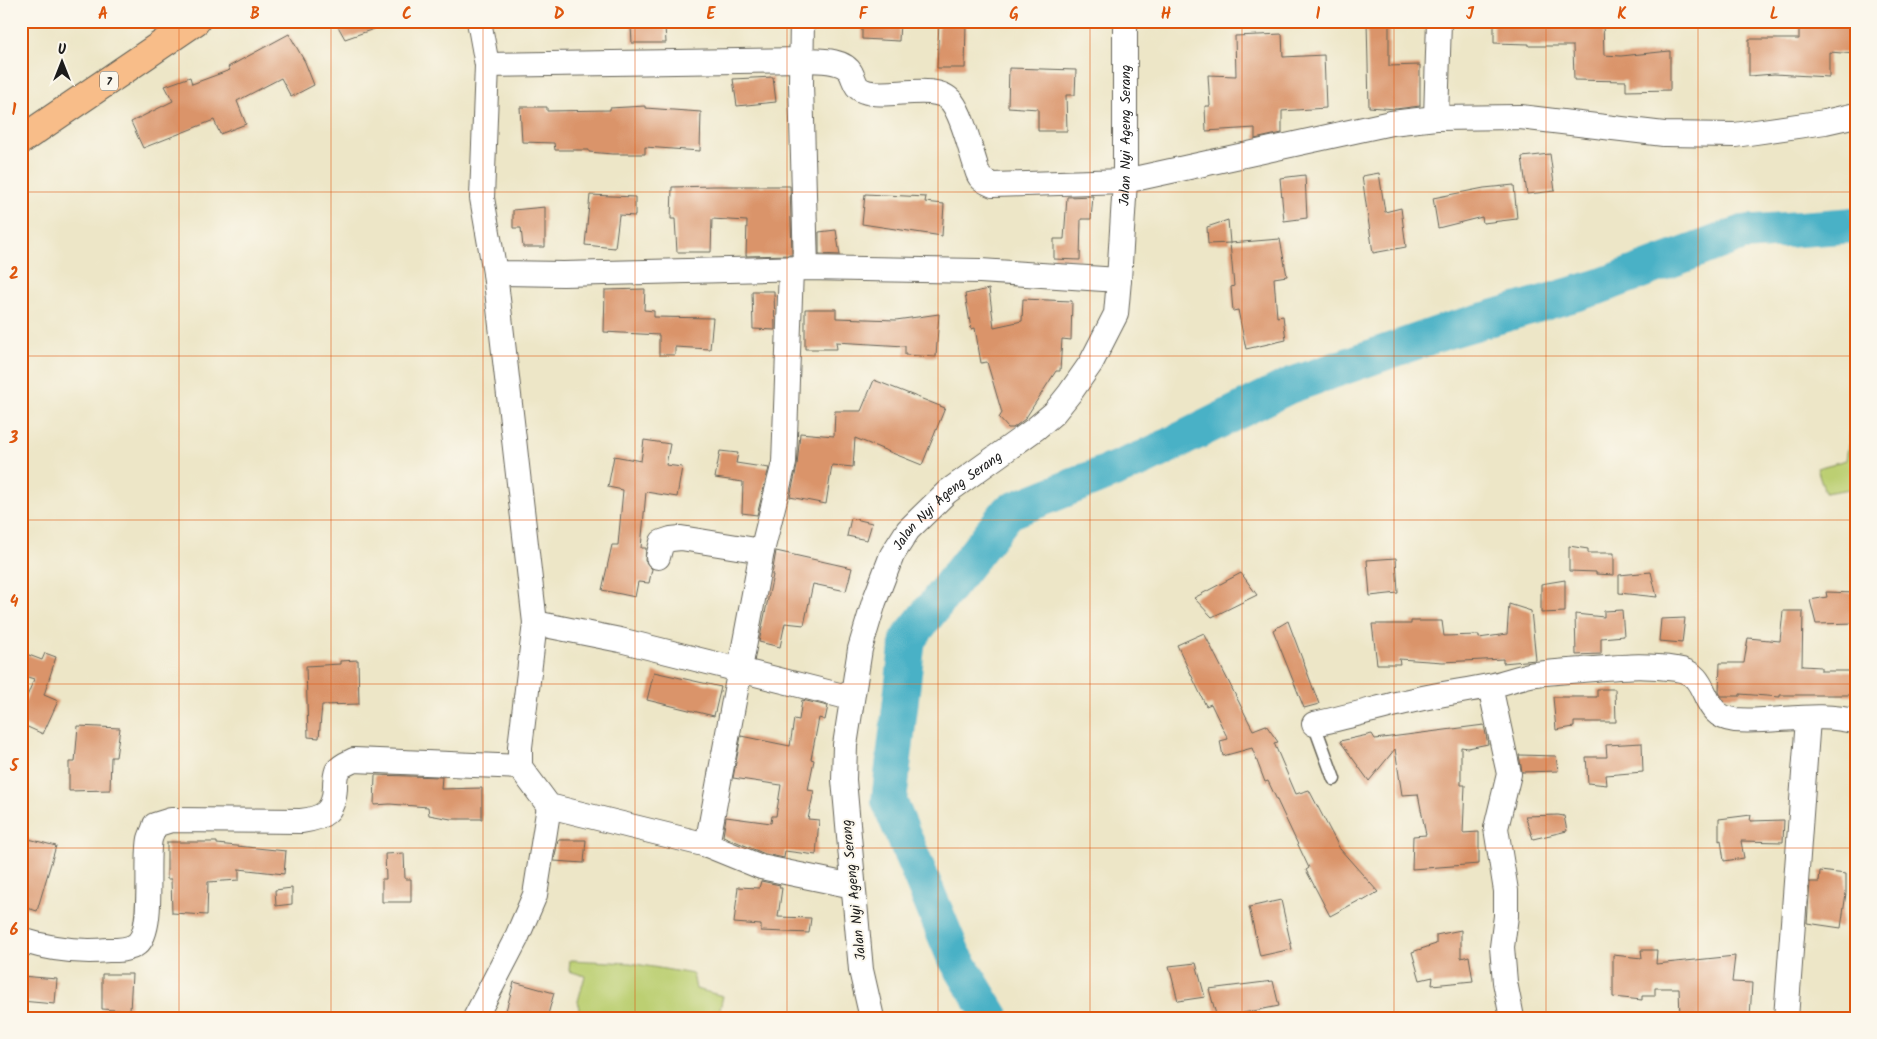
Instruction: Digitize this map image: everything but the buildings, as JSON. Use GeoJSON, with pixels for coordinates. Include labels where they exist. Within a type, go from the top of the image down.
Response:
{"type":"FeatureCollection","features":[{"type":"Feature","properties":{"kind":"highway","name":"7"},"geometry":{"type":"LineString","coordinates":[[21,140],[196,21]]}},
{"type":"Feature","properties":{"kind":"street"},"geometry":{"type":"LineString","coordinates":[[479,21],[487,65],[482,198],[495,273],[535,623],[520,747],[520,767],[549,806],[707,845],[761,867],[853,886]]}},
{"type":"Feature","properties":{"kind":"street"},"geometry":{"type":"LineString","coordinates":[[707,845],[762,551],[784,463],[799,268],[802,21]]}},
{"type":"Feature","properties":{"kind":"street","name":"Jalan Nyi Ageng Serang"},"geometry":{"type":"LineString","coordinates":[[872,1018],[861,970],[844,780],[845,745],[860,649],[874,602],[892,556],[908,530],[947,492],[1035,429],[1054,413],[1091,363],[1116,314],[1125,181],[1125,21]]}},
{"type":"Feature","properties":{"kind":"street"},"geometry":{"type":"LineString","coordinates":[[1436,118],[1439,21]]}},
{"type":"Feature","properties":{"kind":"street"},"geometry":{"type":"LineString","coordinates":[[487,65],[802,60],[834,62],[851,73],[857,87],[863,91],[872,93],[918,92],[942,94],[952,101],[959,114],[980,176],[993,185],[1125,181],[1391,123],[1436,118],[1520,117],[1664,134],[1735,135],[1825,122],[1856,115]]}},
{"type":"Feature","properties":{"kind":"street"},"geometry":{"type":"LineString","coordinates":[[495,273],[563,274],[799,268],[980,271],[1119,280]]}},
{"type":"Feature","properties":{"kind":"street"},"geometry":{"type":"LineString","coordinates":[[658,557],[662,542],[681,538],[762,551]]}},
{"type":"Feature","properties":{"kind":"street"},"geometry":{"type":"LineString","coordinates":[[535,623],[620,640],[851,698]]}},
{"type":"Feature","properties":{"kind":"street"},"geometry":{"type":"LineString","coordinates":[[1314,724],[1414,700],[1490,686],[1535,674],[1640,665],[1690,672],[1700,684],[1706,700],[1712,709],[1726,718],[1734,720],[1833,717],[1856,722]]}},
{"type":"Feature","properties":{"kind":"street"},"geometry":{"type":"LineString","coordinates":[[1490,686],[1509,774],[1496,828],[1506,891],[1506,916],[1502,947],[1505,982],[1512,1018]]}},
{"type":"Feature","properties":{"kind":"street"},"geometry":{"type":"LineString","coordinates":[[1786,1018],[1808,719]]}},
{"type":"Feature","properties":{"kind":"street"},"geometry":{"type":"LineString","coordinates":[[21,940],[44,947],[75,952],[121,950],[137,945],[143,936],[147,919],[150,840],[156,825],[171,820],[301,822],[313,820],[325,814],[333,805],[337,772],[344,764],[354,760],[520,767]]}},
{"type":"Feature","properties":{"kind":"street"},"geometry":{"type":"LineString","coordinates":[[475,1018],[516,939],[535,895],[549,806]]}},
{"type":"Feature","properties":{"kind":"lane"},"geometry":{"type":"LineString","coordinates":[[1314,724],[1334,780]]}},
{"type":"Feature","properties":{"kind":"green space"},"geometry":{"type":"Polygon","coordinates":[[[1850,433],[1856,433],[1856,488],[1825,493],[1817,468],[1846,460],[1850,433]]]}},
{"type":"Feature","properties":{"kind":"green space"},"geometry":{"type":"Polygon","coordinates":[[[570,960],[630,963],[693,974],[696,989],[723,996],[718,1018],[580,1018],[578,1001],[585,976],[569,971],[570,960]]]}},
{"type":"Feature","properties":{"kind":"waterway"},"geometry":{"type":"LineString","coordinates":[[992,1018],[953,954],[889,801],[908,639],[1008,512],[1144,458],[1289,386],[1444,332],[1598,287],[1743,233],[1856,225]]}}]}
